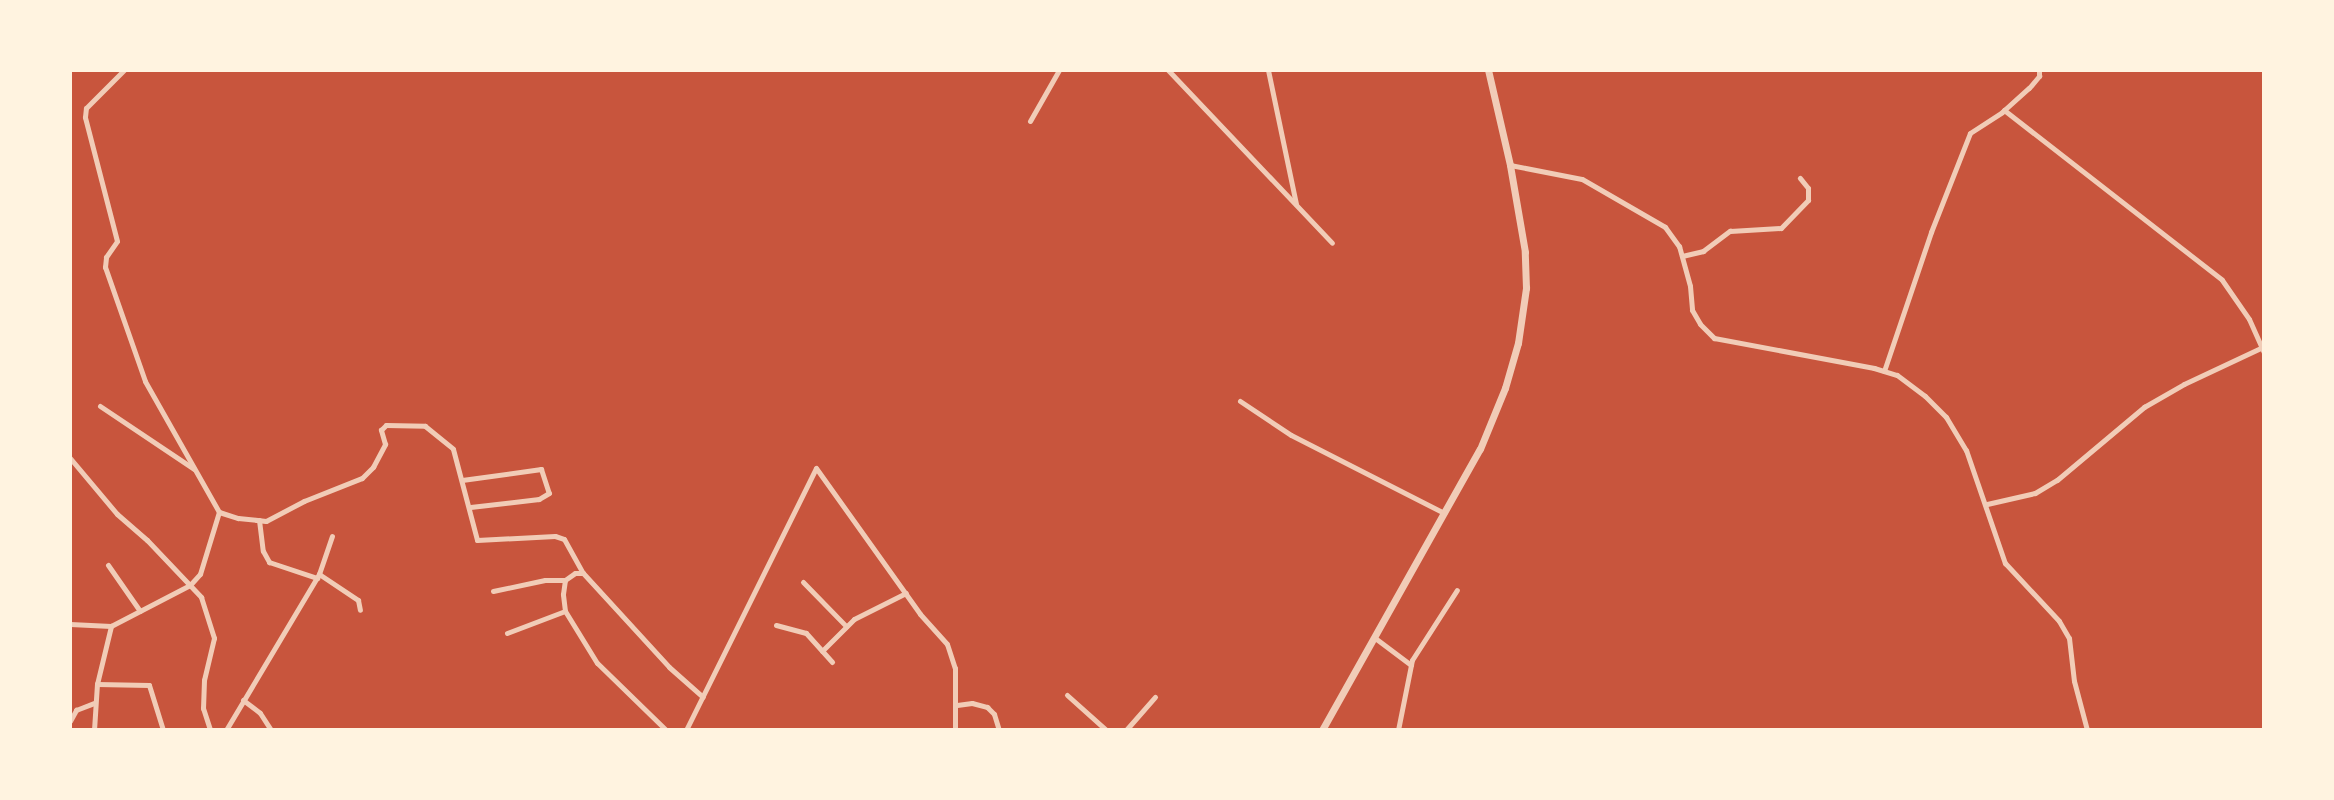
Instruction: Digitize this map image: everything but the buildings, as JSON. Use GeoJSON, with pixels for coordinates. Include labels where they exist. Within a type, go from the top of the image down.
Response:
{"type":"FeatureCollection","features":[{"type":"Feature","properties":{"kind":"street"},"geometry":{"type":"LineString","coordinates":[[70,624],[111,626],[190,585],[200,574],[219,512],[145,381],[122,311],[108,280],[105,260],[117,241],[85,117],[86,108],[124,70]]}},
{"type":"Feature","properties":{"kind":"street"},"geometry":{"type":"LineString","coordinates":[[1030,121],[1059,70]]}},
{"type":"Feature","properties":{"kind":"street"},"geometry":{"type":"LineString","coordinates":[[1168,70],[1332,243]]}},
{"type":"Feature","properties":{"kind":"street"},"geometry":{"type":"LineString","coordinates":[[1268,70],[1296,204]]}},
{"type":"Feature","properties":{"kind":"street"},"geometry":{"type":"LineString","coordinates":[[1322,730],[1493,422],[1518,343],[1526,288],[1525,253],[1510,165],[1488,70]]}},
{"type":"Feature","properties":{"kind":"street"},"geometry":{"type":"LineString","coordinates":[[1884,371],[1931,232],[1970,133],[2004,110],[2029,88],[2039,76],[2039,70]]}},
{"type":"Feature","properties":{"kind":"street"},"geometry":{"type":"LineString","coordinates":[[1987,504],[2035,494],[2057,480],[2144,407],[2184,384],[2263,349],[2249,319],[2222,280],[2004,110]]}},
{"type":"Feature","properties":{"kind":"street"},"geometry":{"type":"LineString","coordinates":[[1510,165],[1582,178],[1665,227],[1679,246],[1692,310],[1700,324],[1714,338],[1897,375],[1946,417],[1966,450],[1987,504],[2005,563],[2059,621],[2069,638],[2074,681],[2087,730]]}},
{"type":"Feature","properties":{"kind":"street"},"geometry":{"type":"LineString","coordinates":[[1682,256],[1703,251],[1730,231],[1781,228],[1808,200],[1808,188],[1800,178]]}},
{"type":"Feature","properties":{"kind":"street"},"geometry":{"type":"LineString","coordinates":[[1240,401],[1291,435],[1444,513]]}},
{"type":"Feature","properties":{"kind":"street"},"geometry":{"type":"LineString","coordinates":[[100,406],[197,471]]}},
{"type":"Feature","properties":{"kind":"street"},"geometry":{"type":"LineString","coordinates":[[219,512],[266,521],[304,501],[362,478],[373,467],[385,444],[381,430],[386,425],[425,426],[453,449],[477,540],[555,537],[564,539],[583,573],[668,667],[703,697]]}},
{"type":"Feature","properties":{"kind":"street"},"geometry":{"type":"LineString","coordinates":[[70,458],[117,514],[147,540],[201,597],[214,638],[204,680],[203,708],[210,730]]}},
{"type":"Feature","properties":{"kind":"street"},"geometry":{"type":"LineString","coordinates":[[686,730],[816,468],[906,593],[947,644],[955,668],[955,730]]}},
{"type":"Feature","properties":{"kind":"street"},"geometry":{"type":"LineString","coordinates":[[462,480],[541,469],[549,493],[540,499],[470,507]]}},
{"type":"Feature","properties":{"kind":"street"},"geometry":{"type":"LineString","coordinates":[[259,520],[263,551],[269,562],[318,576],[358,600],[360,610]]}},
{"type":"Feature","properties":{"kind":"street"},"geometry":{"type":"LineString","coordinates":[[226,730],[318,576],[332,536]]}},
{"type":"Feature","properties":{"kind":"street"},"geometry":{"type":"LineString","coordinates":[[108,565],[140,611]]}},
{"type":"Feature","properties":{"kind":"street"},"geometry":{"type":"LineString","coordinates":[[493,591],[545,580],[565,580],[575,573],[583,573]]}},
{"type":"Feature","properties":{"kind":"street"},"geometry":{"type":"LineString","coordinates":[[565,580],[565,611],[597,663],[666,730]]}},
{"type":"Feature","properties":{"kind":"street"},"geometry":{"type":"LineString","coordinates":[[803,582],[846,626]]}},
{"type":"Feature","properties":{"kind":"street"},"geometry":{"type":"LineString","coordinates":[[1398,730],[1411,665],[1457,590]]}},
{"type":"Feature","properties":{"kind":"street"},"geometry":{"type":"LineString","coordinates":[[822,651],[846,626],[906,593]]}},
{"type":"Feature","properties":{"kind":"street"},"geometry":{"type":"LineString","coordinates":[[506,633],[565,611]]}},
{"type":"Feature","properties":{"kind":"street"},"geometry":{"type":"LineString","coordinates":[[776,625],[806,633],[832,662]]}},
{"type":"Feature","properties":{"kind":"street"},"geometry":{"type":"LineString","coordinates":[[94,730],[97,684],[111,626]]}},
{"type":"Feature","properties":{"kind":"street"},"geometry":{"type":"LineString","coordinates":[[1375,638],[1411,665]]}},
{"type":"Feature","properties":{"kind":"street"},"geometry":{"type":"LineString","coordinates":[[97,684],[149,685],[163,730]]}},
{"type":"Feature","properties":{"kind":"street"},"geometry":{"type":"LineString","coordinates":[[1067,695],[1106,730]]}},
{"type":"Feature","properties":{"kind":"street"},"geometry":{"type":"LineString","coordinates":[[1126,730],[1155,697]]}},
{"type":"Feature","properties":{"kind":"street"},"geometry":{"type":"LineString","coordinates":[[243,700],[260,713],[271,730]]}},
{"type":"Feature","properties":{"kind":"street"},"geometry":{"type":"LineString","coordinates":[[957,705],[972,702],[986,707],[994,714],[999,730]]}},
{"type":"Feature","properties":{"kind":"street"},"geometry":{"type":"LineString","coordinates":[[70,721],[76,710],[94,703]]}}]}
